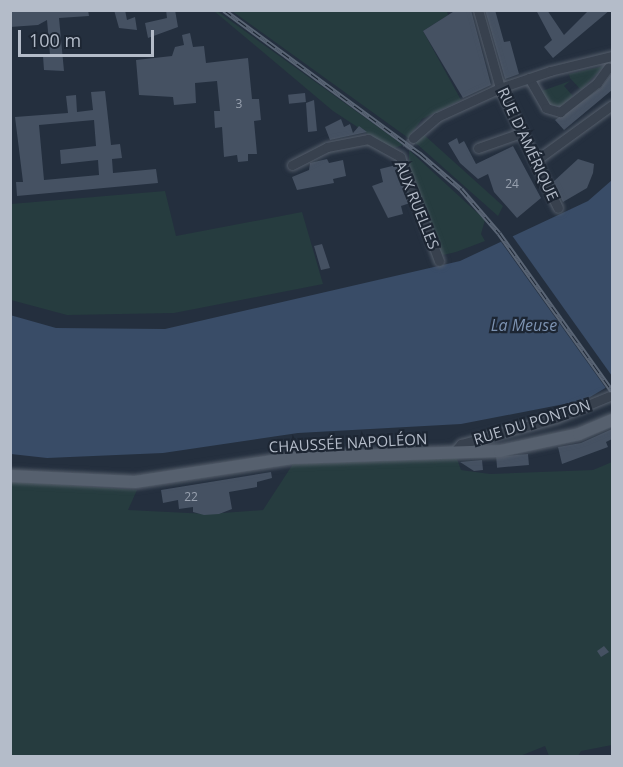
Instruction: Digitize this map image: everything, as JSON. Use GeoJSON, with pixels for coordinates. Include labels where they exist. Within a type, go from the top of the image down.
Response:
{"type":"FeatureCollection","features":[{"type":"Feature","properties":{"kind":"main road","name":"CHAUSSÉE NAPOLÉON"},"geometry":{"type":"LineString","coordinates":[[10,476],[135,482],[291,458],[500,451],[541,444],[612,420]]}},
{"type":"Feature","properties":{"kind":"street","name":"RUE D'AMÉRIQUE"},"geometry":{"type":"LineString","coordinates":[[478,10],[500,88],[558,208]]}},
{"type":"Feature","properties":{"kind":"street"},"geometry":{"type":"LineString","coordinates":[[413,138],[437,117],[500,88],[529,78],[610,57],[610,71],[560,112],[546,108],[529,78]]}},
{"type":"Feature","properties":{"kind":"street"},"geometry":{"type":"LineString","coordinates":[[535,161],[612,105]]}},
{"type":"Feature","properties":{"kind":"street"},"geometry":{"type":"LineString","coordinates":[[478,148],[521,133]]}},
{"type":"Feature","properties":{"kind":"street","name":"AUX RUELLES"},"geometry":{"type":"LineString","coordinates":[[292,165],[327,147],[368,139],[400,157],[439,261]]}},
{"type":"Feature","properties":{"kind":"street"},"geometry":{"type":"LineString","coordinates":[[400,157],[406,148]]}},
{"type":"Feature","properties":{"kind":"street","name":"RUE DU PONTON"},"geometry":{"type":"LineString","coordinates":[[454,452],[461,444],[556,418],[612,395]]}},
{"type":"Feature","properties":{"kind":"green space"},"geometry":{"type":"Polygon","coordinates":[[[214,11],[403,145],[391,149],[333,111],[214,11]]]}},
{"type":"Feature","properties":{"kind":"green space"},"geometry":{"type":"Polygon","coordinates":[[[232,11],[447,11],[448,15],[423,31],[461,100],[422,119],[410,135],[422,133],[503,206],[498,216],[418,145],[232,11]]]}},
{"type":"Feature","properties":{"kind":"green space"},"geometry":{"type":"Polygon","coordinates":[[[604,66],[581,90],[570,78],[569,74],[604,66]]]}},
{"type":"Feature","properties":{"kind":"green space"},"geometry":{"type":"Polygon","coordinates":[[[570,81],[564,86],[573,96],[561,106],[549,106],[539,92],[570,81]]]}},
{"type":"Feature","properties":{"kind":"green space"},"geometry":{"type":"Polygon","coordinates":[[[409,150],[485,220],[481,234],[485,241],[443,255],[438,251],[409,168],[409,150]]]}},
{"type":"Feature","properties":{"kind":"green space"},"geometry":{"type":"Polygon","coordinates":[[[165,191],[176,236],[302,212],[323,284],[174,313],[67,315],[11,300],[11,204],[165,191]]]}},
{"type":"Feature","properties":{"kind":"green space"},"geometry":{"type":"Polygon","coordinates":[[[456,456],[461,470],[490,474],[593,470],[612,462],[612,745],[581,751],[578,756],[549,756],[545,746],[520,756],[11,756],[11,481],[137,490],[128,510],[209,514],[263,510],[293,464],[456,456]]]}},
{"type":"Feature","properties":{"kind":"water","name":"La Meuse"},"geometry":{"type":"Polygon","coordinates":[[[612,180],[612,384],[585,400],[461,424],[298,433],[163,453],[47,458],[11,454],[10,315],[56,328],[165,329],[460,261],[588,201],[612,180]]]}},
{"type":"Feature","properties":{"kind":"pier"},"geometry":{"type":"Polygon","coordinates":[[[511,234],[612,376],[612,388],[608,391],[499,239],[511,234]]]}},
{"type":"Feature","properties":{"kind":"building"},"geometry":{"type":"Polygon","coordinates":[[[10,10],[88,10],[89,16],[59,18],[64,71],[44,70],[43,56],[50,55],[47,20],[38,25],[10,27],[10,10]]]}},
{"type":"Feature","properties":{"kind":"building"},"geometry":{"type":"Polygon","coordinates":[[[114,10],[125,10],[127,20],[135,17],[137,30],[119,28],[114,10]]]}},
{"type":"Feature","properties":{"kind":"building"},"geometry":{"type":"Polygon","coordinates":[[[166,10],[175,10],[178,27],[148,38],[145,23],[167,18],[166,10]]]}},
{"type":"Feature","properties":{"kind":"building"},"geometry":{"type":"Polygon","coordinates":[[[456,10],[471,10],[491,85],[463,98],[423,31],[456,10]]]}},
{"type":"Feature","properties":{"kind":"building"},"geometry":{"type":"Polygon","coordinates":[[[485,10],[495,10],[504,42],[510,41],[519,74],[505,79],[485,10]]]}},
{"type":"Feature","properties":{"kind":"building"},"geometry":{"type":"Polygon","coordinates":[[[536,10],[547,10],[564,35],[589,10],[610,10],[553,58],[544,47],[552,40],[536,10]]]}},
{"type":"Feature","properties":{"kind":"building"},"geometry":{"type":"Polygon","coordinates":[[[190,33],[193,47],[204,46],[206,63],[248,58],[252,99],[259,99],[261,120],[254,121],[257,154],[248,154],[248,161],[238,162],[237,155],[224,157],[222,127],[215,128],[214,111],[220,111],[217,81],[195,83],[196,103],[174,105],[173,97],[139,95],[136,60],[172,56],[175,47],[184,45],[182,35],[190,33]]]}},
{"type":"Feature","properties":{"kind":"building"},"geometry":{"type":"Polygon","coordinates":[[[612,73],[612,90],[564,130],[555,120],[601,88],[612,73]]]}},
{"type":"Feature","properties":{"kind":"building"},"geometry":{"type":"Polygon","coordinates":[[[105,91],[111,145],[120,144],[122,158],[112,159],[113,173],[156,169],[158,183],[17,196],[16,182],[23,182],[15,117],[68,113],[66,96],[76,95],[77,112],[93,110],[91,92],[105,91]],[[94,120],[39,125],[44,180],[99,175],[98,160],[61,164],[60,150],[96,146],[94,120]]]}},
{"type":"Feature","properties":{"kind":"building"},"geometry":{"type":"Polygon","coordinates":[[[305,93],[306,102],[289,104],[288,95],[305,93]]]}},
{"type":"Feature","properties":{"kind":"building"},"geometry":{"type":"Polygon","coordinates":[[[314,100],[317,131],[308,132],[306,103],[314,100]]]}},
{"type":"Feature","properties":{"kind":"building"},"geometry":{"type":"Polygon","coordinates":[[[341,119],[344,127],[350,124],[353,133],[359,126],[367,132],[330,140],[325,127],[341,119]]]}},
{"type":"Feature","properties":{"kind":"building"},"geometry":{"type":"Polygon","coordinates":[[[457,138],[459,144],[464,141],[476,164],[513,146],[541,198],[517,218],[494,192],[488,174],[478,179],[460,163],[448,143],[457,138]]]}},
{"type":"Feature","properties":{"kind":"building"},"geometry":{"type":"Polygon","coordinates":[[[327,159],[329,163],[343,160],[346,176],[333,179],[334,183],[297,190],[292,177],[309,170],[310,163],[327,159]]]}},
{"type":"Feature","properties":{"kind":"building"},"geometry":{"type":"Polygon","coordinates":[[[578,159],[594,164],[593,173],[587,188],[563,202],[553,182],[578,159]]]}},
{"type":"Feature","properties":{"kind":"building"},"geometry":{"type":"Polygon","coordinates":[[[396,165],[410,203],[401,206],[403,214],[388,218],[372,186],[383,182],[380,169],[396,165]]]}},
{"type":"Feature","properties":{"kind":"building"},"geometry":{"type":"Polygon","coordinates":[[[322,244],[330,268],[321,270],[314,246],[322,244]]]}},
{"type":"Feature","properties":{"kind":"building"},"geometry":{"type":"Polygon","coordinates":[[[612,429],[612,439],[606,442],[608,447],[562,464],[558,447],[581,443],[612,429]]]}},
{"type":"Feature","properties":{"kind":"building"},"geometry":{"type":"Polygon","coordinates":[[[528,454],[529,465],[497,468],[496,457],[528,454]]]}},
{"type":"Feature","properties":{"kind":"building"},"geometry":{"type":"Polygon","coordinates":[[[482,460],[483,470],[474,471],[460,462],[482,460]]]}},
{"type":"Feature","properties":{"kind":"building"},"geometry":{"type":"Polygon","coordinates":[[[271,472],[272,478],[257,482],[257,487],[229,492],[232,509],[219,514],[204,515],[193,512],[193,507],[179,509],[178,500],[163,503],[161,490],[271,472]]]}},
{"type":"Feature","properties":{"kind":"building"},"geometry":{"type":"Polygon","coordinates":[[[604,646],[609,652],[601,657],[597,651],[604,646]]]}},
{"type":"Feature","properties":{"kind":"tunnel"},"geometry":{"type":"LineString","coordinates":[[406,148],[413,138]]}},
{"type":"Feature","properties":{"kind":"railway"},"geometry":{"type":"LineString","coordinates":[[224,10],[419,153],[461,189],[499,233],[612,391]]}}]}
